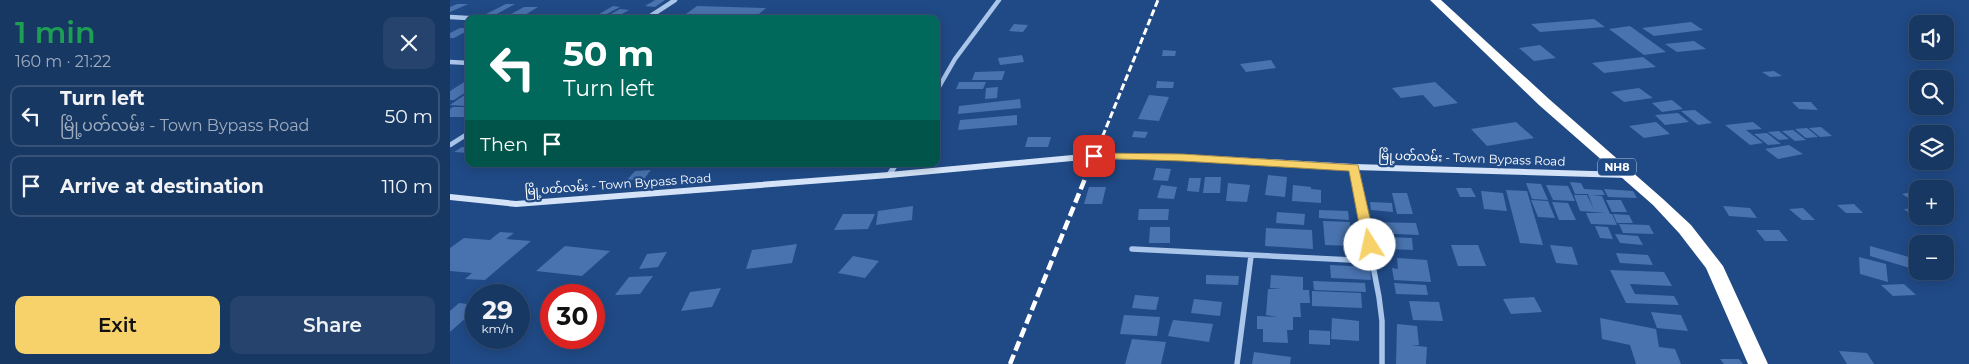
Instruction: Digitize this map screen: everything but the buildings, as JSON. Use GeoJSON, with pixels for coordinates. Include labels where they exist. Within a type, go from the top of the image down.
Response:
{"type":"FeatureCollection","features":[{"type":"Feature","properties":{"kind":"highway","name":"NH8"},"geometry":{"type":"LineString","coordinates":[[1435,0],[1685,229],[1714,266],[1758,364]]}},
{"type":"Feature","properties":{"kind":"main road","name":"မြို့ပတ်လမ်း - Town Bypass Road"},"geometry":{"type":"LineString","coordinates":[[450,197],[516,204],[889,175],[1094,156],[1182,157],[1354,168],[1626,175]]}},
{"type":"Feature","properties":{"kind":"street"},"geometry":{"type":"LineString","coordinates":[[652,15],[675,0]]}},
{"type":"Feature","properties":{"kind":"street"},"geometry":{"type":"LineString","coordinates":[[940,85],[955,59],[1000,0]]}},
{"type":"Feature","properties":{"kind":"street"},"geometry":{"type":"LineString","coordinates":[[450,17],[465,18]]}},
{"type":"Feature","properties":{"kind":"street"},"geometry":{"type":"LineString","coordinates":[[450,62],[465,63]]}},
{"type":"Feature","properties":{"kind":"street"},"geometry":{"type":"LineString","coordinates":[[450,144],[465,135]]}},
{"type":"Feature","properties":{"kind":"street"},"geometry":{"type":"LineString","coordinates":[[889,175],[894,167]]}},
{"type":"Feature","properties":{"kind":"street"},"geometry":{"type":"LineString","coordinates":[[1354,168],[1382,321],[1382,364]]}},
{"type":"Feature","properties":{"kind":"street"},"geometry":{"type":"LineString","coordinates":[[1132,249],[1372,261]]}},
{"type":"Feature","properties":{"kind":"street"},"geometry":{"type":"LineString","coordinates":[[1237,364],[1251,256]]}},
{"type":"Feature","properties":{"kind":"railway"},"geometry":{"type":"LineString","coordinates":[[1095,155],[1158,0]]}},
{"type":"Feature","properties":{"kind":"railway"},"geometry":{"type":"LineString","coordinates":[[1010,364],[1095,154]]}},
{"type":"Feature","properties":{"kind":"route"},"geometry":{"type":"LineString","coordinates":[[1094,156],[1182,157],[1354,168],[1370,245]]}}]}
